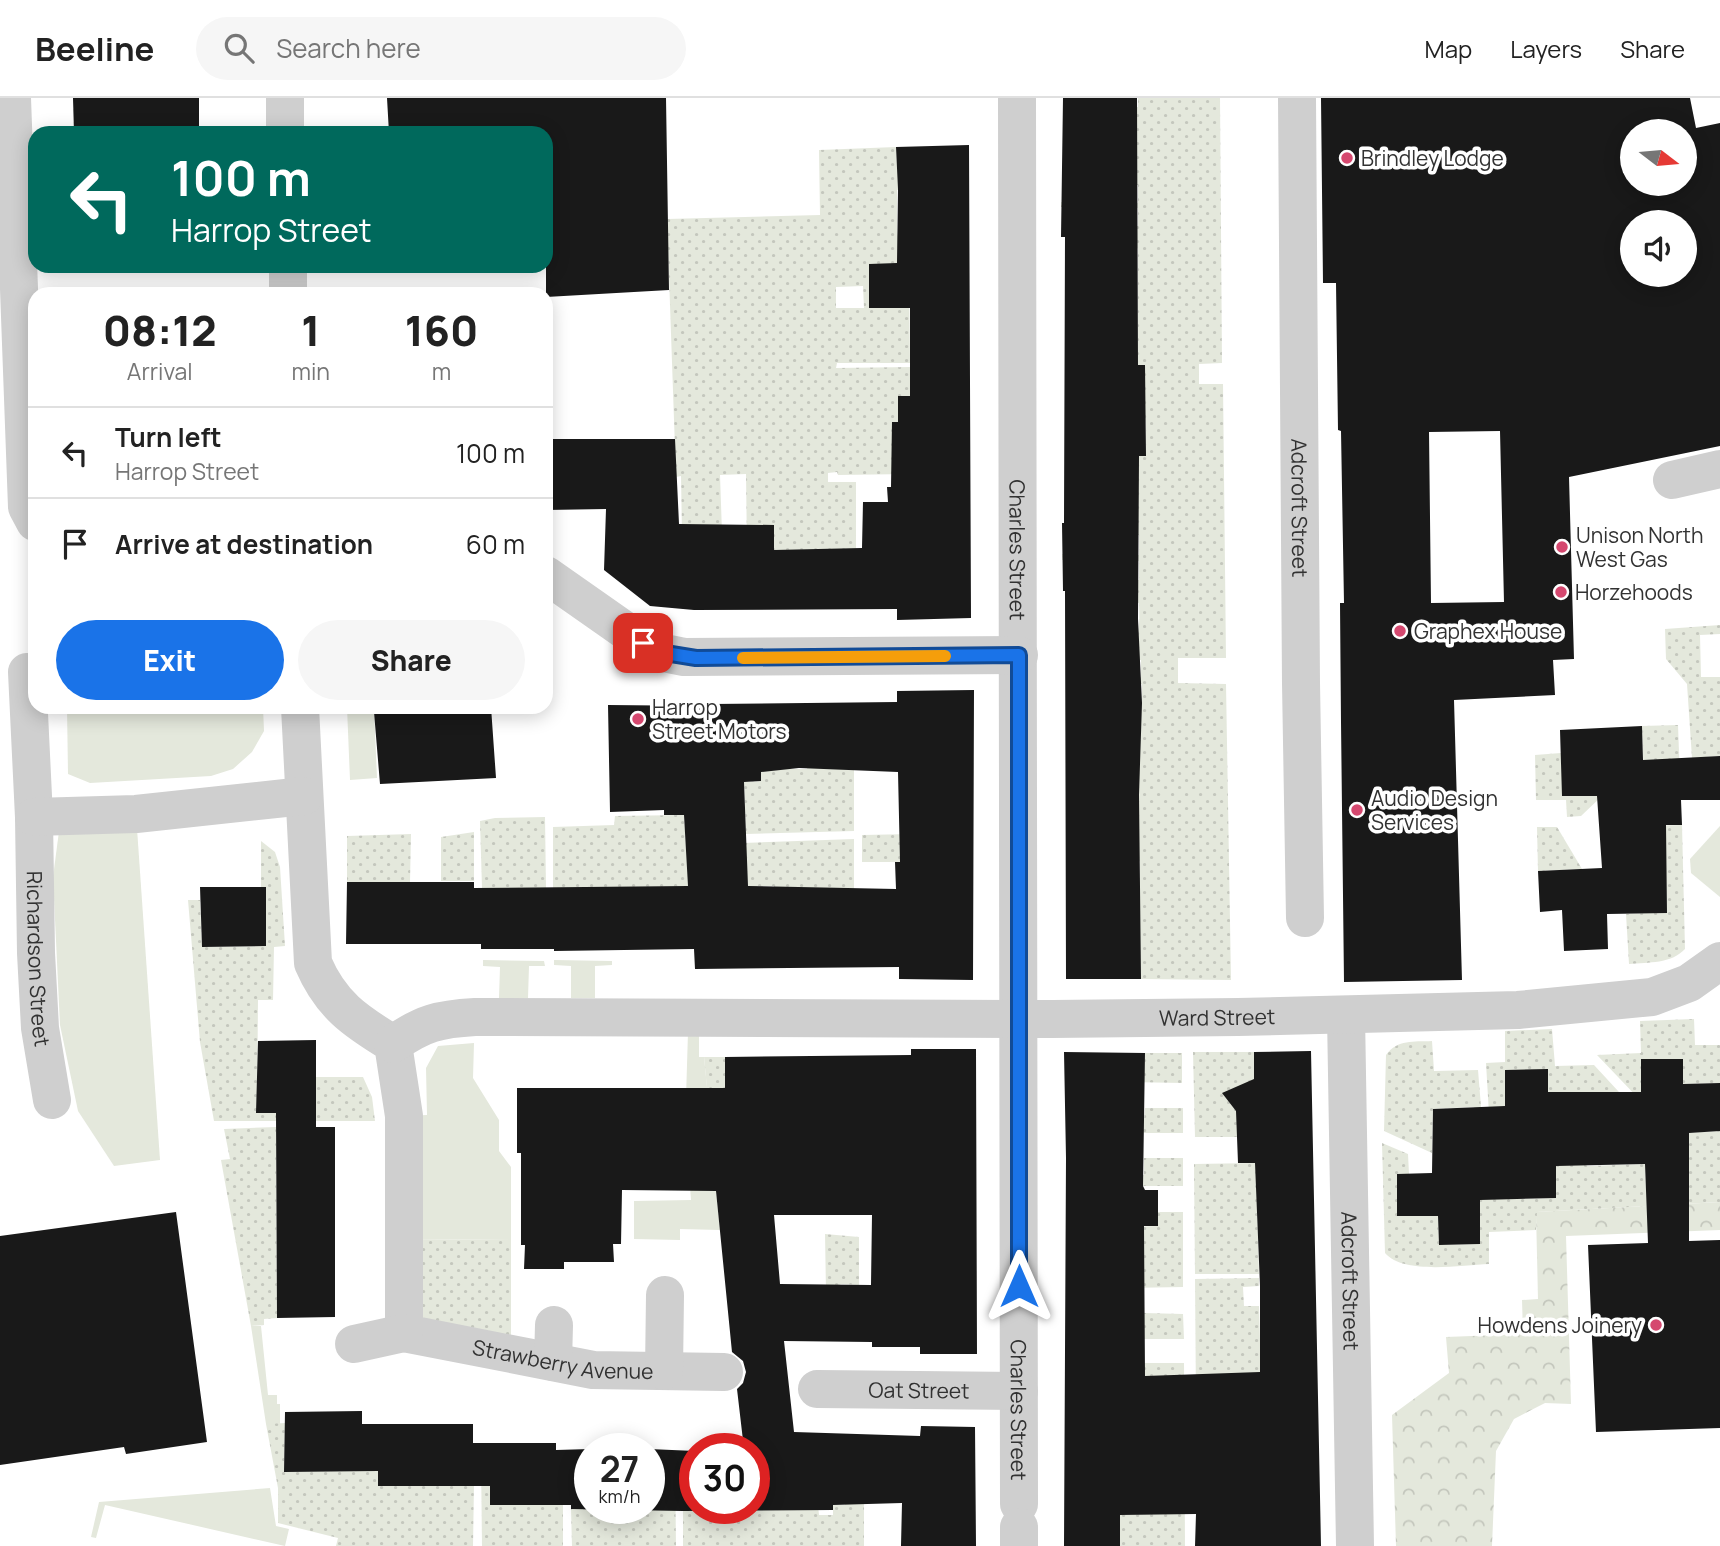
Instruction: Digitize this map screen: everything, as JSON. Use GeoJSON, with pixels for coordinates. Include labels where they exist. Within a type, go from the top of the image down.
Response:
{"type":"FeatureCollection","features":[{"type":"Feature","properties":{"kind":"street"},"geometry":{"type":"LineString","coordinates":[[12,98],[28,509]]}},
{"type":"Feature","properties":{"kind":"street"},"geometry":{"type":"LineString","coordinates":[[285,98],[285,126]]}},
{"type":"Feature","properties":{"kind":"street","name":"Charles Street"},"geometry":{"type":"LineString","coordinates":[[1017,98],[1019,1526]]}},
{"type":"Feature","properties":{"kind":"street","name":"Adcroft Street"},"geometry":{"type":"LineString","coordinates":[[1297,98],[1300,671],[1305,918]]}},
{"type":"Feature","properties":{"kind":"street"},"geometry":{"type":"LineString","coordinates":[[1672,480],[1720,469]]}},
{"type":"Feature","properties":{"kind":"street"},"geometry":{"type":"LineString","coordinates":[[553,580],[643,643],[659,652],[684,657],[1019,655]]}},
{"type":"Feature","properties":{"kind":"street","name":"Richardson Street"},"geometry":{"type":"LineString","coordinates":[[27,672],[28,693]]}},
{"type":"Feature","properties":{"kind":"street","name":"Richardson Street"},"geometry":{"type":"LineString","coordinates":[[29,714],[40,1028],[52,1100]]}},
{"type":"Feature","properties":{"kind":"street"},"geometry":{"type":"LineString","coordinates":[[300,714],[313,962],[322,982],[344,1010],[393,1044],[405,1123],[404,1333]]}},
{"type":"Feature","properties":{"kind":"street"},"geometry":{"type":"LineString","coordinates":[[34,817],[136,814],[304,796]]}},
{"type":"Feature","properties":{"kind":"street","name":"Ward Street"},"geometry":{"type":"LineString","coordinates":[[393,1044],[408,1033],[434,1021],[452,1018],[1019,1018],[1346,1015],[1518,1010],[1652,997],[1689,984],[1720,961]]}},
{"type":"Feature","properties":{"kind":"street","name":"Adcroft Street"},"geometry":{"type":"LineString","coordinates":[[1346,1015],[1356,1546]]}},
{"type":"Feature","properties":{"kind":"street"},"geometry":{"type":"LineString","coordinates":[[664,1371],[665,1295]]}},
{"type":"Feature","properties":{"kind":"street"},"geometry":{"type":"LineString","coordinates":[[553,1362],[554,1325]]}},
{"type":"Feature","properties":{"kind":"street","name":"Strawberry Avenue"},"geometry":{"type":"LineString","coordinates":[[354,1344],[404,1333],[593,1370],[724,1372]]}},
{"type":"Feature","properties":{"kind":"street","name":"Oat Street"},"geometry":{"type":"LineString","coordinates":[[817,1389],[1019,1391]]}},
{"type":"Feature","properties":{"kind":"green space"},"geometry":{"type":"Polygon","coordinates":[[[1138,98],[1220,98],[1222,363],[1199,364],[1199,384],[1223,384],[1226,658],[1178,658],[1178,683],[1226,684],[1231,980],[1141,979],[1125,879],[1140,878],[1140,862],[1124,839],[1142,699],[1142,684],[1125,683],[1141,677],[1141,660],[1126,660],[1138,633],[1139,603],[1126,602],[1126,580],[1139,580],[1139,561],[1062,560],[1062,554],[1139,555],[1139,535],[1124,535],[1124,456],[1146,455],[1146,425],[1138,367],[1138,249],[1122,227],[1138,226],[1138,208],[1061,207],[1061,202],[1138,203],[1138,185],[1122,185],[1123,108],[1138,107],[1138,98]]]}},
{"type":"Feature","properties":{"kind":"green space"},"geometry":{"type":"Polygon","coordinates":[[[896,147],[897,165],[911,189],[897,190],[897,232],[909,282],[910,363],[837,363],[836,368],[911,367],[911,396],[898,396],[898,422],[892,422],[910,474],[828,473],[828,482],[856,482],[856,550],[747,550],[746,474],[720,475],[722,533],[683,593],[681,476],[676,477],[667,219],[820,215],[819,150],[896,147]],[[863,286],[836,287],[836,308],[864,308],[863,286]]]}},
{"type":"Feature","properties":{"kind":"green space"},"geometry":{"type":"Polygon","coordinates":[[[1720,625],[1720,634],[1700,635],[1701,677],[1720,677],[1720,756],[1692,758],[1687,684],[1666,659],[1665,629],[1720,625]]]}},
{"type":"Feature","properties":{"kind":"green space"},"geometry":{"type":"Polygon","coordinates":[[[67,714],[263,714],[264,731],[252,752],[233,769],[211,776],[90,783],[68,774],[67,714]]]}},
{"type":"Feature","properties":{"kind":"green space"},"geometry":{"type":"Polygon","coordinates":[[[347,714],[374,714],[377,778],[350,780],[347,714]]]}},
{"type":"Feature","properties":{"kind":"green space"},"geometry":{"type":"Polygon","coordinates":[[[1678,725],[1680,779],[1644,780],[1642,726],[1678,725]]]}},
{"type":"Feature","properties":{"kind":"green space"},"geometry":{"type":"Polygon","coordinates":[[[1561,753],[1602,796],[1581,816],[1567,817],[1566,800],[1536,800],[1535,755],[1561,753]]]}},
{"type":"Feature","properties":{"kind":"green space"},"geometry":{"type":"Polygon","coordinates":[[[807,759],[854,770],[854,831],[746,834],[744,782],[761,781],[761,760],[790,760],[791,769],[807,769],[807,759]]]}},
{"type":"Feature","properties":{"kind":"green space"},"geometry":{"type":"Polygon","coordinates":[[[136,814],[160,1160],[114,1166],[78,1111],[60,1025],[53,877],[61,816],[136,814]]]}},
{"type":"Feature","properties":{"kind":"green space"},"geometry":{"type":"Polygon","coordinates":[[[684,815],[686,845],[854,839],[854,909],[774,910],[774,886],[757,886],[756,909],[553,888],[553,827],[614,825],[615,816],[684,815]]]}},
{"type":"Feature","properties":{"kind":"green space"},"geometry":{"type":"Polygon","coordinates":[[[545,817],[546,888],[482,888],[480,821],[545,817]]]}},
{"type":"Feature","properties":{"kind":"green space"},"geometry":{"type":"Polygon","coordinates":[[[1682,825],[1685,949],[1666,960],[1629,964],[1626,914],[1667,912],[1666,871],[1643,826],[1682,825]]]}},
{"type":"Feature","properties":{"kind":"green space"},"geometry":{"type":"Polygon","coordinates":[[[1720,826],[1720,897],[1691,873],[1690,859],[1720,826]]]}},
{"type":"Feature","properties":{"kind":"green space"},"geometry":{"type":"Polygon","coordinates":[[[1537,827],[1557,827],[1582,869],[1538,871],[1537,827]]]}},
{"type":"Feature","properties":{"kind":"green space"},"geometry":{"type":"Polygon","coordinates":[[[474,832],[474,881],[441,881],[441,837],[474,832]]]}},
{"type":"Feature","properties":{"kind":"green space"},"geometry":{"type":"Polygon","coordinates":[[[411,834],[410,882],[347,882],[347,836],[411,834]]]}},
{"type":"Feature","properties":{"kind":"green space"},"geometry":{"type":"Polygon","coordinates":[[[913,834],[914,862],[862,862],[862,835],[913,834]]]}},
{"type":"Feature","properties":{"kind":"green space"},"geometry":{"type":"Polygon","coordinates":[[[261,841],[275,852],[280,867],[285,946],[274,947],[273,1000],[258,1000],[257,1113],[316,1077],[363,1077],[372,1097],[375,1121],[214,1121],[200,1042],[188,900],[200,900],[202,947],[266,946],[266,887],[261,887],[261,841]]]}},
{"type":"Feature","properties":{"kind":"green space"},"geometry":{"type":"Polygon","coordinates":[[[483,960],[544,961],[545,966],[529,966],[528,998],[499,998],[500,967],[483,966],[483,960]]]}},
{"type":"Feature","properties":{"kind":"green space"},"geometry":{"type":"Polygon","coordinates":[[[554,960],[612,961],[612,965],[595,966],[595,998],[571,998],[571,966],[554,965],[554,960]]]}},
{"type":"Feature","properties":{"kind":"green space"},"geometry":{"type":"Polygon","coordinates":[[[1694,1019],[1695,1045],[1720,1045],[1720,1083],[1683,1084],[1683,1059],[1641,1059],[1641,1101],[1597,1055],[1641,1053],[1640,1021],[1694,1019]]]}},
{"type":"Feature","properties":{"kind":"green space"},"geometry":{"type":"Polygon","coordinates":[[[1552,1029],[1555,1066],[1594,1065],[1643,1118],[1548,1092],[1548,1069],[1506,1114],[1489,1114],[1486,1063],[1505,1062],[1505,1031],[1552,1029]]]}},
{"type":"Feature","properties":{"kind":"green space"},"geometry":{"type":"Polygon","coordinates":[[[688,1032],[699,1033],[699,1057],[704,1057],[708,1097],[686,1098],[688,1032]]]}},
{"type":"Feature","properties":{"kind":"green space"},"geometry":{"type":"Polygon","coordinates":[[[1432,1041],[1434,1071],[1478,1070],[1483,1131],[1474,1107],[1433,1109],[1432,1153],[1384,1131],[1386,1055],[1401,1044],[1432,1041]]]}},
{"type":"Feature","properties":{"kind":"green space"},"geometry":{"type":"Polygon","coordinates":[[[474,1043],[473,1078],[499,1120],[499,1151],[511,1167],[511,1239],[405,1240],[404,1116],[427,1115],[426,1068],[438,1046],[474,1043]]]}},
{"type":"Feature","properties":{"kind":"green space"},"geometry":{"type":"Polygon","coordinates":[[[1193,1052],[1254,1052],[1254,1087],[1231,1089],[1229,1102],[1236,1107],[1257,1137],[1195,1137],[1193,1052]]]}},
{"type":"Feature","properties":{"kind":"green space"},"geometry":{"type":"Polygon","coordinates":[[[1145,1053],[1182,1053],[1182,1083],[1128,1082],[1144,1070],[1145,1053]]]}},
{"type":"Feature","properties":{"kind":"green space"},"geometry":{"type":"Polygon","coordinates":[[[704,1057],[725,1057],[725,1117],[715,1174],[704,1057]]]}},
{"type":"Feature","properties":{"kind":"green space"},"geometry":{"type":"Polygon","coordinates":[[[1145,1108],[1183,1108],[1183,1133],[1128,1133],[1128,1120],[1144,1120],[1145,1108]]]}},
{"type":"Feature","properties":{"kind":"green space"},"geometry":{"type":"Polygon","coordinates":[[[276,1127],[277,1318],[264,1319],[264,1325],[251,1326],[221,1160],[230,1159],[224,1129],[276,1127]]]}},
{"type":"Feature","properties":{"kind":"green space"},"geometry":{"type":"Polygon","coordinates":[[[1720,1131],[1720,1202],[1537,1212],[1536,1230],[1489,1232],[1489,1264],[1419,1266],[1394,1260],[1385,1253],[1382,1143],[1408,1154],[1409,1174],[1397,1174],[1438,1216],[1439,1245],[1480,1244],[1480,1194],[1511,1199],[1555,1198],[1556,1154],[1588,1166],[1645,1164],[1646,1188],[1689,1187],[1689,1142],[1685,1133],[1720,1131]]]}},
{"type":"Feature","properties":{"kind":"green space"},"geometry":{"type":"Polygon","coordinates":[[[1144,1158],[1183,1158],[1183,1186],[1127,1186],[1127,1175],[1144,1175],[1144,1158]]]}},
{"type":"Feature","properties":{"kind":"green space"},"geometry":{"type":"Polygon","coordinates":[[[1256,1163],[1259,1274],[1195,1274],[1194,1164],[1256,1163]]]}},
{"type":"Feature","properties":{"kind":"green space"},"geometry":{"type":"Polygon","coordinates":[[[715,1181],[720,1230],[680,1229],[680,1240],[634,1239],[634,1201],[691,1200],[690,1187],[715,1181]]]}},
{"type":"Feature","properties":{"kind":"green space"},"geometry":{"type":"Polygon","coordinates":[[[1720,1202],[1720,1230],[1566,1236],[1571,1404],[1545,1403],[1514,1419],[1496,1451],[1492,1546],[1396,1546],[1392,1415],[1449,1373],[1446,1337],[1523,1334],[1522,1300],[1538,1299],[1536,1212],[1720,1202]]]}},
{"type":"Feature","properties":{"kind":"green space"},"geometry":{"type":"Polygon","coordinates":[[[1158,1212],[1183,1212],[1183,1287],[1127,1288],[1126,1227],[1158,1226],[1158,1212]]]}},
{"type":"Feature","properties":{"kind":"green space"},"geometry":{"type":"Polygon","coordinates":[[[825,1234],[859,1237],[859,1285],[841,1284],[826,1291],[825,1234]]]}},
{"type":"Feature","properties":{"kind":"green space"},"geometry":{"type":"Polygon","coordinates":[[[511,1239],[511,1354],[404,1333],[405,1240],[511,1239]]]}},
{"type":"Feature","properties":{"kind":"green space"},"geometry":{"type":"Polygon","coordinates":[[[1259,1278],[1259,1286],[1243,1287],[1244,1306],[1259,1306],[1263,1443],[1197,1526],[1195,1279],[1259,1278]]]}},
{"type":"Feature","properties":{"kind":"green space"},"geometry":{"type":"Polygon","coordinates":[[[1144,1313],[1183,1314],[1184,1339],[1128,1339],[1144,1313]]]}},
{"type":"Feature","properties":{"kind":"green space"},"geometry":{"type":"Polygon","coordinates":[[[251,1326],[261,1326],[268,1395],[277,1395],[280,1424],[266,1424],[251,1326]]]}},
{"type":"Feature","properties":{"kind":"green space"},"geometry":{"type":"Polygon","coordinates":[[[1144,1363],[1184,1363],[1185,1546],[1120,1546],[1120,1515],[1142,1514],[1144,1363]]]}},
{"type":"Feature","properties":{"kind":"green space"},"geometry":{"type":"Polygon","coordinates":[[[285,1423],[284,1472],[362,1444],[474,1485],[473,1546],[336,1546],[338,1538],[278,1523],[278,1488],[266,1424],[285,1423]]]}},
{"type":"Feature","properties":{"kind":"green space"},"geometry":{"type":"Polygon","coordinates":[[[481,1457],[563,1460],[563,1546],[482,1546],[481,1457]]]}},
{"type":"Feature","properties":{"kind":"green space"},"geometry":{"type":"Polygon","coordinates":[[[675,1460],[676,1546],[572,1546],[571,1509],[574,1509],[574,1524],[665,1524],[675,1460]]]}},
{"type":"Feature","properties":{"kind":"green space"},"geometry":{"type":"Polygon","coordinates":[[[845,1487],[864,1488],[864,1546],[683,1546],[683,1524],[770,1524],[770,1510],[818,1505],[819,1515],[833,1515],[833,1505],[845,1505],[845,1487]]]}},
{"type":"Feature","properties":{"kind":"green space"},"geometry":{"type":"Polygon","coordinates":[[[270,1488],[276,1526],[289,1529],[285,1546],[105,1505],[96,1538],[91,1537],[99,1502],[270,1488]]]}},
{"type":"Feature","properties":{"kind":"building"},"geometry":{"type":"Polygon","coordinates":[[[73,98],[199,98],[199,126],[74,126],[73,98]]]}},
{"type":"Feature","properties":{"kind":"building"},"geometry":{"type":"Polygon","coordinates":[[[387,98],[666,98],[669,290],[553,297],[553,287],[546,287],[546,273],[553,273],[553,126],[389,126],[387,98]]]}},
{"type":"Feature","properties":{"kind":"building"},"geometry":{"type":"Polygon","coordinates":[[[1063,98],[1137,98],[1138,365],[1145,365],[1146,456],[1139,456],[1141,979],[1066,979],[1065,591],[1062,523],[1065,237],[1061,237],[1063,98]]]}},
{"type":"Feature","properties":{"kind":"building"},"geometry":{"type":"Polygon","coordinates":[[[1321,98],[1690,98],[1694,119],[1620,119],[1620,196],[1698,196],[1698,128],[1720,123],[1720,446],[1569,477],[1574,659],[1553,660],[1555,695],[1454,700],[1462,980],[1344,982],[1340,603],[1344,603],[1336,283],[1323,283],[1321,98]],[[1500,431],[1429,432],[1431,603],[1504,602],[1500,431]]]}},
{"type":"Feature","properties":{"kind":"building"},"geometry":{"type":"Polygon","coordinates":[[[969,145],[971,618],[897,620],[897,609],[694,610],[650,606],[604,570],[606,509],[553,510],[553,439],[675,439],[679,524],[774,525],[774,550],[862,548],[863,502],[888,502],[887,487],[891,487],[892,422],[898,422],[898,396],[910,396],[910,308],[869,308],[869,264],[897,263],[896,147],[969,145]]]}},
{"type":"Feature","properties":{"kind":"building"},"geometry":{"type":"Polygon","coordinates":[[[974,690],[973,980],[899,979],[899,967],[695,969],[694,949],[554,951],[481,949],[481,944],[346,944],[347,882],[474,882],[474,888],[688,886],[684,815],[664,815],[664,810],[610,812],[608,705],[897,702],[897,691],[974,690]],[[799,768],[761,772],[761,781],[744,782],[748,886],[896,889],[895,862],[900,862],[898,772],[799,768]]]}},
{"type":"Feature","properties":{"kind":"building"},"geometry":{"type":"Polygon","coordinates":[[[374,714],[491,714],[496,778],[380,784],[374,714]]]}},
{"type":"Feature","properties":{"kind":"building"},"geometry":{"type":"Polygon","coordinates":[[[1642,726],[1643,760],[1720,756],[1720,800],[1681,800],[1682,825],[1666,825],[1667,913],[1607,914],[1608,949],[1564,951],[1562,910],[1540,912],[1538,871],[1602,868],[1597,796],[1562,796],[1560,730],[1642,726]]]}},
{"type":"Feature","properties":{"kind":"building"},"geometry":{"type":"Polygon","coordinates":[[[200,887],[266,887],[266,946],[202,947],[200,887]]]}},
{"type":"Feature","properties":{"kind":"building"},"geometry":{"type":"Polygon","coordinates":[[[316,1040],[316,1127],[335,1127],[335,1317],[277,1318],[276,1113],[256,1113],[258,1041],[316,1040]]]}},
{"type":"Feature","properties":{"kind":"building"},"geometry":{"type":"Polygon","coordinates":[[[911,1049],[976,1049],[977,1354],[920,1354],[920,1347],[872,1347],[872,1342],[784,1341],[794,1432],[920,1436],[921,1426],[975,1427],[976,1546],[901,1546],[902,1503],[833,1505],[833,1510],[770,1510],[770,1433],[742,1433],[737,1389],[743,1383],[746,1372],[743,1361],[732,1352],[716,1191],[622,1190],[621,1244],[613,1244],[614,1262],[564,1262],[564,1269],[524,1269],[525,1245],[521,1245],[521,1153],[517,1153],[517,1088],[725,1088],[725,1057],[911,1055],[911,1049]],[[774,1215],[780,1284],[871,1285],[872,1215],[774,1215]]]}},
{"type":"Feature","properties":{"kind":"building"},"geometry":{"type":"Polygon","coordinates":[[[1311,1051],[1321,1546],[1195,1546],[1196,1514],[1120,1515],[1120,1546],[1064,1546],[1064,1052],[1145,1053],[1143,1186],[1145,1190],[1158,1190],[1158,1226],[1144,1226],[1145,1376],[1260,1372],[1255,1163],[1238,1163],[1236,1111],[1222,1093],[1254,1079],[1254,1052],[1311,1051]]]}},
{"type":"Feature","properties":{"kind":"building"},"geometry":{"type":"Polygon","coordinates":[[[1641,1059],[1683,1059],[1683,1084],[1720,1083],[1720,1131],[1689,1133],[1689,1241],[1720,1240],[1720,1428],[1596,1432],[1588,1245],[1648,1243],[1645,1164],[1556,1166],[1556,1198],[1480,1200],[1480,1244],[1439,1245],[1438,1216],[1397,1216],[1397,1174],[1432,1173],[1433,1109],[1505,1106],[1505,1070],[1548,1069],[1548,1092],[1641,1092],[1641,1059]]]}},
{"type":"Feature","properties":{"kind":"building"},"geometry":{"type":"Polygon","coordinates":[[[176,1212],[207,1442],[126,1454],[124,1447],[0,1465],[0,1236],[176,1212]]]}},
{"type":"Feature","properties":{"kind":"building"},"geometry":{"type":"Polygon","coordinates":[[[362,1411],[362,1424],[473,1424],[473,1443],[556,1443],[556,1450],[574,1449],[574,1509],[571,1509],[571,1505],[490,1505],[490,1486],[378,1486],[378,1471],[284,1472],[285,1412],[362,1411]]]}},
{"type":"Feature","properties":{"kind":"building"},"geometry":{"type":"Polygon","coordinates":[[[665,1450],[679,1450],[679,1511],[665,1511],[665,1450]]]}},
{"type":"Feature","properties":{"kind":"slow traffic"},"geometry":{"type":"LineString","coordinates":[[743,658],[945,656]]}},
{"type":"Feature","properties":{"kind":"place","name":"Brindley Lodge"},"geometry":{"type":"Point","coordinates":[1347,158]}},
{"type":"Feature","properties":{"kind":"place","name":"Unison North West Gas"},"geometry":{"type":"Point","coordinates":[1562,547]}},
{"type":"Feature","properties":{"kind":"place","name":"Horzehoods"},"geometry":{"type":"Point","coordinates":[1561,592]}},
{"type":"Feature","properties":{"kind":"place","name":"Graphex House"},"geometry":{"type":"Point","coordinates":[1400,631]}},
{"type":"Feature","properties":{"kind":"place","name":"Harrop Street Motors"},"geometry":{"type":"Point","coordinates":[638,719]}},
{"type":"Feature","properties":{"kind":"place","name":"Audio Design Services"},"geometry":{"type":"Point","coordinates":[1357,810]}},
{"type":"Feature","properties":{"kind":"place","name":"Howdens Joinery"},"geometry":{"type":"Point","coordinates":[1656,1325]}},
{"type":"Feature","properties":{"kind":"route"},"geometry":{"type":"LineString","coordinates":[[643,643],[659,652],[696,658],[1019,655],[1019,1286]]}}]}
